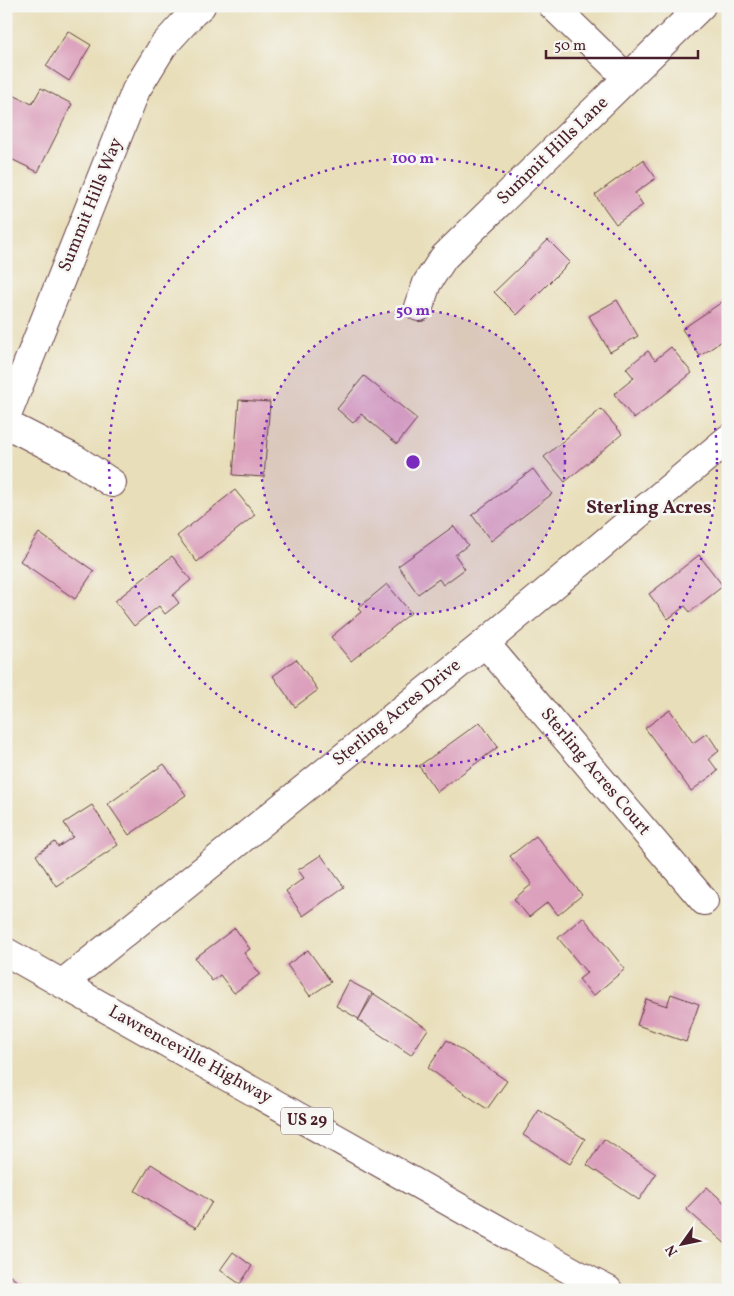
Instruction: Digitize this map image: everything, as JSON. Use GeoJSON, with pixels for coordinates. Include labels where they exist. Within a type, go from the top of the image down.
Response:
{"type":"FeatureCollection","features":[{"type":"Feature","properties":{"kind":"street","name":"Summit Hills Way"},"geometry":{"type":"LineString","coordinates":[[6,418],[136,90],[163,46],[201,6]]}},
{"type":"Feature","properties":{"kind":"street"},"geometry":{"type":"LineString","coordinates":[[553,6],[627,78]]}},
{"type":"Feature","properties":{"kind":"street","name":"Summit Hills Lane"},"geometry":{"type":"LineString","coordinates":[[420,307],[427,283],[444,258],[701,6]]}},
{"type":"Feature","properties":{"kind":"street"},"geometry":{"type":"LineString","coordinates":[[6,424],[77,460],[112,483]]}},
{"type":"Feature","properties":{"kind":"street","name":"Sterling Acres Drive"},"geometry":{"type":"LineString","coordinates":[[63,983],[485,642],[728,439]]}},
{"type":"Feature","properties":{"kind":"street","name":"Sterling Acres Court"},"geometry":{"type":"LineString","coordinates":[[485,642],[704,901]]}},
{"type":"Feature","properties":{"kind":"street","name":"Lawrenceville Highway"},"geometry":{"type":"LineString","coordinates":[[6,952],[608,1290]]}},
{"type":"Feature","properties":{"kind":"building"},"geometry":{"type":"Polygon","coordinates":[[[68,31],[91,45],[69,81],[46,66],[68,31]]]}},
{"type":"Feature","properties":{"kind":"building"},"geometry":{"type":"Polygon","coordinates":[[[41,88],[72,104],[38,172],[7,157],[10,153],[6,151],[6,109],[13,95],[32,104],[41,88]]]}},
{"type":"Feature","properties":{"kind":"building"},"geometry":{"type":"Polygon","coordinates":[[[643,160],[656,178],[635,193],[643,205],[616,224],[595,195],[643,160]]]}},
{"type":"Feature","properties":{"kind":"building"},"geometry":{"type":"Polygon","coordinates":[[[548,240],[570,262],[517,315],[494,292],[548,240]]]}},
{"type":"Feature","properties":{"kind":"building"},"geometry":{"type":"Polygon","coordinates":[[[728,298],[728,337],[700,356],[682,329],[728,298]]]}},
{"type":"Feature","properties":{"kind":"building"},"geometry":{"type":"Polygon","coordinates":[[[617,300],[638,336],[610,352],[589,316],[617,300]]]}},
{"type":"Feature","properties":{"kind":"building"},"geometry":{"type":"Polygon","coordinates":[[[671,347],[692,373],[634,419],[614,394],[634,378],[626,368],[648,351],[655,360],[671,347]]]}},
{"type":"Feature","properties":{"kind":"building"},"geometry":{"type":"Polygon","coordinates":[[[364,376],[417,419],[397,444],[361,414],[353,423],[337,409],[364,376]]]}},
{"type":"Feature","properties":{"kind":"building"},"geometry":{"type":"Polygon","coordinates":[[[239,400],[270,402],[264,477],[233,475],[239,400]]]}},
{"type":"Feature","properties":{"kind":"building"},"geometry":{"type":"Polygon","coordinates":[[[601,409],[622,434],[565,482],[544,457],[601,409]]]}},
{"type":"Feature","properties":{"kind":"building"},"geometry":{"type":"Polygon","coordinates":[[[533,469],[552,494],[491,541],[472,515],[533,469]]]}},
{"type":"Feature","properties":{"kind":"building"},"geometry":{"type":"Polygon","coordinates":[[[235,490],[255,515],[197,562],[177,536],[235,490]]]}},
{"type":"Feature","properties":{"kind":"building"},"geometry":{"type":"Polygon","coordinates":[[[454,526],[468,545],[455,555],[465,569],[443,585],[439,579],[418,594],[398,566],[454,526]]]}},
{"type":"Feature","properties":{"kind":"building"},"geometry":{"type":"Polygon","coordinates":[[[39,533],[94,571],[75,599],[20,561],[39,533]]]}},
{"type":"Feature","properties":{"kind":"building"},"geometry":{"type":"Polygon","coordinates":[[[699,555],[723,586],[690,612],[685,606],[668,619],[649,594],[699,555]]]}},
{"type":"Feature","properties":{"kind":"building"},"geometry":{"type":"Polygon","coordinates":[[[172,556],[191,580],[173,595],[179,603],[165,614],[159,606],[134,626],[115,601],[172,556]]]}},
{"type":"Feature","properties":{"kind":"building"},"geometry":{"type":"Polygon","coordinates":[[[387,584],[411,613],[351,661],[331,637],[361,612],[358,608],[387,584]]]}},
{"type":"Feature","properties":{"kind":"building"},"geometry":{"type":"Polygon","coordinates":[[[296,659],[318,690],[295,707],[273,676],[296,659]]]}},
{"type":"Feature","properties":{"kind":"building"},"geometry":{"type":"Polygon","coordinates":[[[670,710],[693,743],[707,733],[719,751],[709,759],[718,771],[691,791],[645,728],[670,710]]]}},
{"type":"Feature","properties":{"kind":"building"},"geometry":{"type":"Polygon","coordinates":[[[480,722],[498,747],[437,792],[419,766],[480,722]]]}},
{"type":"Feature","properties":{"kind":"building"},"geometry":{"type":"Polygon","coordinates":[[[164,764],[186,795],[129,835],[108,804],[164,764]]]}},
{"type":"Feature","properties":{"kind":"building"},"geometry":{"type":"Polygon","coordinates":[[[92,805],[118,845],[56,886],[36,855],[55,842],[58,847],[73,837],[64,823],[92,805]]]}},
{"type":"Feature","properties":{"kind":"building"},"geometry":{"type":"Polygon","coordinates":[[[536,836],[582,895],[558,915],[548,902],[529,917],[514,899],[532,884],[510,856],[536,836]]]}},
{"type":"Feature","properties":{"kind":"building"},"geometry":{"type":"Polygon","coordinates":[[[321,855],[344,887],[303,916],[286,891],[304,878],[298,870],[321,855]]]}},
{"type":"Feature","properties":{"kind":"building"},"geometry":{"type":"Polygon","coordinates":[[[583,917],[625,969],[593,996],[579,979],[587,973],[558,938],[583,917]]]}},
{"type":"Feature","properties":{"kind":"building"},"geometry":{"type":"Polygon","coordinates":[[[235,928],[250,949],[244,953],[260,974],[234,993],[220,975],[212,981],[195,958],[235,928]]]}},
{"type":"Feature","properties":{"kind":"building"},"geometry":{"type":"Polygon","coordinates":[[[308,950],[331,982],[310,996],[287,965],[308,950]]]}},
{"type":"Feature","properties":{"kind":"building"},"geometry":{"type":"Polygon","coordinates":[[[349,981],[372,993],[359,1019],[336,1006],[349,981]]]}},
{"type":"Feature","properties":{"kind":"building"},"geometry":{"type":"Polygon","coordinates":[[[374,994],[428,1029],[411,1055],[358,1020],[374,994]]]}},
{"type":"Feature","properties":{"kind":"building"},"geometry":{"type":"Polygon","coordinates":[[[671,994],[699,1004],[686,1042],[637,1025],[646,999],[667,1006],[671,994]]]}},
{"type":"Feature","properties":{"kind":"building"},"geometry":{"type":"Polygon","coordinates":[[[447,1040],[507,1081],[487,1109],[428,1068],[447,1040]]]}},
{"type":"Feature","properties":{"kind":"building"},"geometry":{"type":"Polygon","coordinates":[[[539,1110],[585,1139],[570,1164],[523,1135],[539,1110]]]}},
{"type":"Feature","properties":{"kind":"building"},"geometry":{"type":"Polygon","coordinates":[[[604,1139],[656,1174],[639,1200],[587,1165],[604,1139]]]}},
{"type":"Feature","properties":{"kind":"building"},"geometry":{"type":"Polygon","coordinates":[[[151,1164],[212,1202],[196,1228],[135,1191],[151,1164]]]}},
{"type":"Feature","properties":{"kind":"building"},"geometry":{"type":"Polygon","coordinates":[[[707,1187],[728,1206],[728,1246],[686,1209],[707,1187]]]}},
{"type":"Feature","properties":{"kind":"building"},"geometry":{"type":"Polygon","coordinates":[[[233,1252],[252,1266],[240,1284],[220,1270],[233,1252]]]}},
{"type":"Feature","properties":{"kind":"building"},"geometry":{"type":"Polygon","coordinates":[[[6,1273],[29,1290],[6,1290],[6,1273]]]}},
{"type":"Feature","properties":{"kind":"district","name":"Sterling Acres"},"geometry":{"type":"Point","coordinates":[649,508]}}]}
